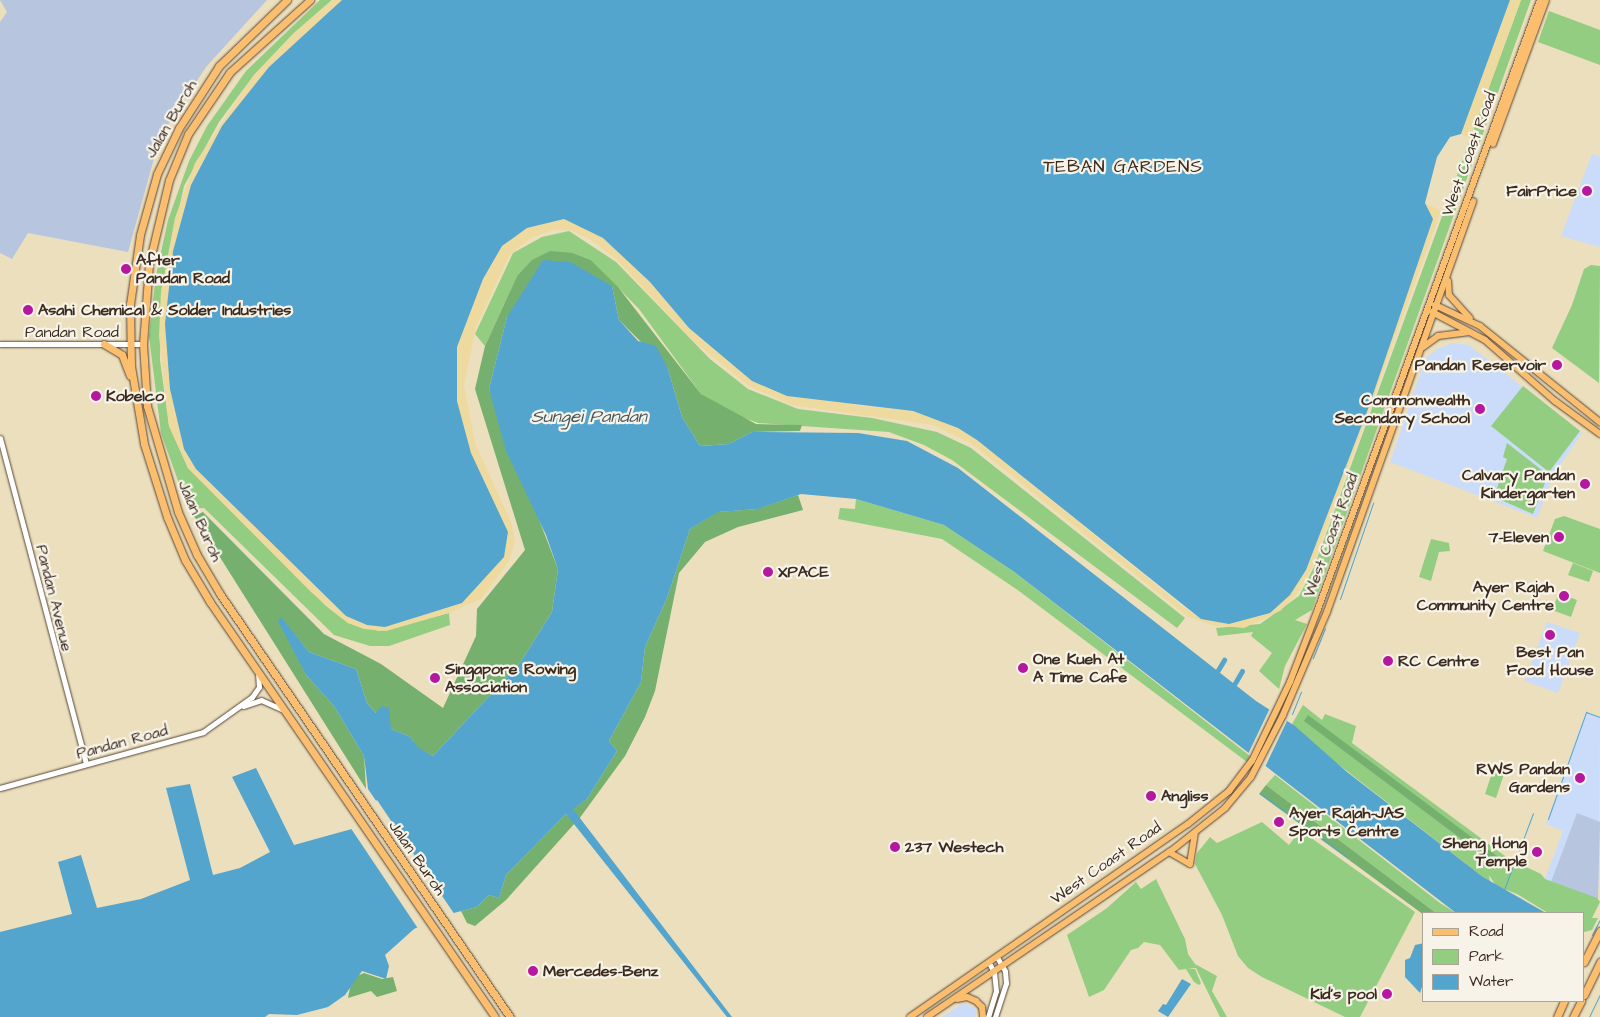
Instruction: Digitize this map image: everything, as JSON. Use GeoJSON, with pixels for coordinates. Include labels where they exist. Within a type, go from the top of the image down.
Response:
{"type":"FeatureCollection","features":[{"type":"Feature","properties":{"kind":"highway","name":"Jalan Buroh"},"geometry":{"type":"LineString","coordinates":[[287,0],[219,66],[179,128],[157,174],[134,266],[129,344],[133,381],[144,444],[167,517],[185,560],[356,818],[495,1017]]}},
{"type":"Feature","properties":{"kind":"highway","name":"Jalan Buroh"},"geometry":{"type":"LineString","coordinates":[[310,0],[230,72],[188,134],[169,180],[154,239],[143,344],[146,391],[166,478],[197,555],[220,594],[510,1017]]}},
{"type":"Feature","properties":{"kind":"highway"},"geometry":{"type":"LineString","coordinates":[[104,344],[122,356],[133,381]]}},
{"type":"Feature","properties":{"kind":"highway"},"geometry":{"type":"LineString","coordinates":[[136,399],[146,391]]}},
{"type":"Feature","properties":{"kind":"highway"},"geometry":{"type":"LineString","coordinates":[[1585,960],[1600,931]]}},
{"type":"Feature","properties":{"kind":"highway"},"geometry":{"type":"LineString","coordinates":[[1585,992],[1600,962]]}},
{"type":"Feature","properties":{"kind":"highway"},"geometry":{"type":"LineString","coordinates":[[1557,1017],[1564,1002]]}},
{"type":"Feature","properties":{"kind":"highway"},"geometry":{"type":"LineString","coordinates":[[1573,1017],[1580,1002]]}},
{"type":"Feature","properties":{"kind":"main road","name":"West Coast Road"},"geometry":{"type":"LineString","coordinates":[[910,1017],[1188,824],[1229,791],[1255,763],[1321,602],[1540,0]]}},
{"type":"Feature","properties":{"kind":"main road","name":"West Coast Road"},"geometry":{"type":"LineString","coordinates":[[927,1017],[1003,967],[1056,927],[1195,833],[1225,808],[1255,763],[1283,715],[1326,612],[1449,273],[1485,164],[1546,0]]}},
{"type":"Feature","properties":{"kind":"main road"},"geometry":{"type":"LineString","coordinates":[[1449,273],[1449,295],[1473,322],[1600,422]]}},
{"type":"Feature","properties":{"kind":"main road"},"geometry":{"type":"LineString","coordinates":[[1429,303],[1435,309],[1476,334],[1555,401],[1600,434]]}},
{"type":"Feature","properties":{"kind":"main road"},"geometry":{"type":"LineString","coordinates":[[1426,310],[1435,309],[1473,322]]}},
{"type":"Feature","properties":{"kind":"main road"},"geometry":{"type":"LineString","coordinates":[[1421,349],[1430,340],[1446,333],[1476,334]]}},
{"type":"Feature","properties":{"kind":"main road"},"geometry":{"type":"LineString","coordinates":[[1169,852],[1190,864],[1195,833]]}},
{"type":"Feature","properties":{"kind":"main road"},"geometry":{"type":"LineString","coordinates":[[949,1002],[962,997],[971,998],[980,1005],[984,1017]]}},
{"type":"Feature","properties":{"kind":"street","name":"Pandan Road"},"geometry":{"type":"LineString","coordinates":[[0,344],[143,344]]}},
{"type":"Feature","properties":{"kind":"street","name":"Pandan Avenue"},"geometry":{"type":"LineString","coordinates":[[0,438],[86,764]]}},
{"type":"Feature","properties":{"kind":"street","name":"Pandan Road"},"geometry":{"type":"LineString","coordinates":[[243,706],[258,689],[257,670]]}},
{"type":"Feature","properties":{"kind":"street","name":"Pandan Road"},"geometry":{"type":"LineString","coordinates":[[0,788],[194,736],[243,706],[261,700],[274,704],[287,714]]}},
{"type":"Feature","properties":{"kind":"street"},"geometry":{"type":"LineString","coordinates":[[995,1017],[1005,992],[1003,967],[997,957]]}},
{"type":"Feature","properties":{"kind":"street"},"geometry":{"type":"LineString","coordinates":[[988,1017],[996,996],[994,972],[989,963]]}},
{"type":"Feature","properties":{"kind":"shaded area"},"geometry":{"type":"Polygon","coordinates":[[[0,0],[267,0],[206,67],[160,137],[128,252],[28,233],[12,259],[0,253],[0,22],[7,12],[0,0]]]}},
{"type":"Feature","properties":{"kind":"shaded area"},"geometry":{"type":"Polygon","coordinates":[[[1592,154],[1600,156],[1600,247],[1561,236],[1592,154]]]}},
{"type":"Feature","properties":{"kind":"shaded area","name":"Commonwealth Secondary School"},"geometry":{"type":"Polygon","coordinates":[[[1453,343],[1469,345],[1582,433],[1554,474],[1537,518],[1390,462],[1425,359],[1437,349],[1453,343]]]}},
{"type":"Feature","properties":{"kind":"shaded area"},"geometry":{"type":"Polygon","coordinates":[[[1547,622],[1580,633],[1558,693],[1525,681],[1547,622]]]}},
{"type":"Feature","properties":{"kind":"shaded area"},"geometry":{"type":"Polygon","coordinates":[[[1586,712],[1600,717],[1598,899],[1545,879],[1563,831],[1546,824],[1586,712]]]}},
{"type":"Feature","properties":{"kind":"shaded area"},"geometry":{"type":"Polygon","coordinates":[[[1577,813],[1600,822],[1598,899],[1551,882],[1577,813]]]}},
{"type":"Feature","properties":{"kind":"shaded area"},"geometry":{"type":"Polygon","coordinates":[[[963,1003],[975,1008],[976,1017],[942,1017],[963,1003]]]}},
{"type":"Feature","properties":{"kind":"green space"},"geometry":{"type":"Polygon","coordinates":[[[320,0],[332,0],[294,33],[254,75],[219,122],[184,186],[161,292],[160,360],[169,426],[188,468],[326,606],[348,623],[379,631],[449,613],[450,625],[389,646],[370,646],[334,635],[204,508],[188,509],[161,433],[149,336],[156,275],[168,220],[189,161],[207,126],[246,71],[320,0]]]}},
{"type":"Feature","properties":{"kind":"green space"},"geometry":{"type":"Polygon","coordinates":[[[1521,0],[1531,0],[1312,610],[1295,620],[1307,624],[1285,666],[1279,689],[1259,671],[1272,653],[1251,636],[1253,632],[1218,636],[1216,628],[1260,624],[1299,596],[1314,567],[1521,0]]]}},
{"type":"Feature","properties":{"kind":"green space"},"geometry":{"type":"Polygon","coordinates":[[[1549,11],[1600,30],[1600,65],[1538,42],[1549,11]]]}},
{"type":"Feature","properties":{"kind":"green space"},"geometry":{"type":"Polygon","coordinates":[[[569,231],[616,262],[710,359],[748,389],[798,409],[872,418],[937,432],[971,448],[1185,618],[1177,628],[952,460],[924,445],[889,432],[758,423],[731,413],[701,394],[639,309],[591,260],[573,253],[517,276],[485,346],[475,334],[513,253],[542,237],[569,231]]]}},
{"type":"Feature","properties":{"kind":"green space"},"geometry":{"type":"Polygon","coordinates":[[[550,251],[573,253],[591,260],[618,287],[701,394],[756,424],[802,425],[800,431],[752,432],[729,444],[700,446],[682,417],[668,369],[619,320],[612,286],[507,317],[489,389],[558,569],[552,612],[520,663],[433,756],[419,749],[409,736],[391,729],[367,703],[356,669],[309,652],[281,618],[306,675],[334,706],[364,756],[366,789],[194,516],[203,512],[324,634],[381,664],[443,708],[476,636],[477,609],[525,550],[475,389],[485,346],[517,276],[532,260],[550,251]]]}},
{"type":"Feature","properties":{"kind":"green space"},"geometry":{"type":"Polygon","coordinates":[[[1591,265],[1600,266],[1599,383],[1552,348],[1572,305],[1584,269],[1591,265]]]}},
{"type":"Feature","properties":{"kind":"green space"},"geometry":{"type":"Polygon","coordinates":[[[1523,386],[1580,431],[1549,472],[1491,426],[1523,386]]]}},
{"type":"Feature","properties":{"kind":"green space"},"geometry":{"type":"Polygon","coordinates":[[[1507,443],[1548,475],[1533,514],[1494,497],[1507,459],[1503,457],[1507,443]]]}},
{"type":"Feature","properties":{"kind":"green space"},"geometry":{"type":"Polygon","coordinates":[[[798,495],[803,510],[738,527],[705,542],[679,573],[655,691],[645,717],[625,756],[579,819],[572,809],[587,799],[617,751],[609,741],[641,682],[645,647],[667,598],[690,529],[717,512],[757,509],[798,495]]]}},
{"type":"Feature","properties":{"kind":"green space"},"geometry":{"type":"Polygon","coordinates":[[[856,499],[944,525],[1013,571],[1250,756],[1247,762],[1019,591],[942,539],[838,519],[840,508],[855,509],[856,499]]]}},
{"type":"Feature","properties":{"kind":"green space"},"geometry":{"type":"Polygon","coordinates":[[[1564,516],[1600,529],[1600,573],[1543,551],[1555,519],[1564,516]]]}},
{"type":"Feature","properties":{"kind":"green space"},"geometry":{"type":"Polygon","coordinates":[[[1431,539],[1449,543],[1450,551],[1439,552],[1431,581],[1419,577],[1431,539]]]}},
{"type":"Feature","properties":{"kind":"green space"},"geometry":{"type":"Polygon","coordinates":[[[1573,563],[1593,571],[1589,582],[1568,575],[1573,563]]]}},
{"type":"Feature","properties":{"kind":"green space"},"geometry":{"type":"Polygon","coordinates":[[[1559,593],[1577,600],[1571,617],[1552,610],[1559,593]]]}},
{"type":"Feature","properties":{"kind":"green space"},"geometry":{"type":"Polygon","coordinates":[[[1303,705],[1322,720],[1325,714],[1356,726],[1352,743],[1509,859],[1541,874],[1545,879],[1597,898],[1600,902],[1592,918],[1598,918],[1592,930],[1585,932],[1585,912],[1546,912],[1517,894],[1496,886],[1489,875],[1490,882],[1307,740],[1292,724],[1303,705]]]}},
{"type":"Feature","properties":{"kind":"green space"},"geometry":{"type":"Polygon","coordinates":[[[1308,715],[1497,856],[1492,862],[1304,721],[1308,715]]]}},
{"type":"Feature","properties":{"kind":"green space"},"geometry":{"type":"Polygon","coordinates":[[[1494,767],[1505,771],[1496,798],[1485,794],[1494,767]]]}},
{"type":"Feature","properties":{"kind":"green space"},"geometry":{"type":"Polygon","coordinates":[[[1275,775],[1440,903],[1454,912],[1435,912],[1266,785],[1275,775]]]}},
{"type":"Feature","properties":{"kind":"green space"},"geometry":{"type":"Polygon","coordinates":[[[1266,785],[1435,912],[1422,912],[1422,914],[1259,794],[1266,785]]]}},
{"type":"Feature","properties":{"kind":"green space"},"geometry":{"type":"Polygon","coordinates":[[[566,814],[575,823],[506,900],[475,926],[467,923],[461,911],[477,907],[489,895],[499,898],[506,875],[566,814]]]}},
{"type":"Feature","properties":{"kind":"green space"},"geometry":{"type":"Polygon","coordinates":[[[1262,822],[1289,845],[1300,830],[1415,912],[1360,1017],[1345,1017],[1262,977],[1248,968],[1238,956],[1222,915],[1195,864],[1197,853],[1210,837],[1217,843],[1262,822]]]}},
{"type":"Feature","properties":{"kind":"green space"},"geometry":{"type":"Polygon","coordinates":[[[1156,879],[1185,939],[1188,954],[1195,964],[1217,976],[1212,991],[1227,1017],[1220,1017],[1196,968],[1187,968],[1195,969],[1201,983],[1199,985],[1194,982],[1186,969],[1179,970],[1160,945],[1144,942],[1138,948],[1131,950],[1104,990],[1089,997],[1067,935],[1107,908],[1136,882],[1141,889],[1156,879]]]}},
{"type":"Feature","properties":{"kind":"green space"},"geometry":{"type":"Polygon","coordinates":[[[364,973],[382,979],[393,977],[397,991],[377,997],[371,991],[348,998],[352,978],[364,973]]]}},
{"type":"Feature","properties":{"kind":"sand"},"geometry":{"type":"Polygon","coordinates":[[[332,0],[342,0],[269,67],[222,126],[191,185],[173,251],[385,627],[462,603],[508,532],[471,453],[457,401],[455,366],[457,347],[483,279],[502,246],[527,228],[564,219],[603,238],[650,282],[689,328],[752,381],[859,406],[913,411],[958,428],[977,440],[1182,606],[1201,619],[1229,624],[1306,570],[1368,409],[1433,219],[1425,203],[1441,211],[1312,568],[1296,595],[1280,611],[1244,628],[1211,625],[1187,616],[972,444],[933,425],[792,405],[749,386],[693,341],[617,260],[591,240],[571,230],[553,230],[531,238],[510,254],[476,327],[464,385],[475,443],[512,524],[515,542],[509,561],[481,599],[449,613],[386,631],[364,629],[348,623],[311,592],[188,468],[169,426],[159,336],[161,292],[175,218],[195,163],[254,75],[294,33],[332,0]]]}},
{"type":"Feature","properties":{"kind":"sand"},"geometry":{"type":"Polygon","coordinates":[[[1510,0],[1521,0],[1470,138],[1461,134],[1510,0]]]}},
{"type":"Feature","properties":{"kind":"water","name":"Pandan Reservoir"},"geometry":{"type":"Polygon","coordinates":[[[342,0],[1510,0],[1461,134],[1450,137],[1437,157],[1425,203],[1433,219],[1368,409],[1306,570],[1290,595],[1270,613],[1229,624],[1201,619],[977,440],[958,428],[913,411],[787,396],[752,381],[689,328],[650,282],[603,238],[564,219],[527,228],[502,246],[483,279],[457,347],[457,401],[471,453],[508,532],[504,557],[462,603],[385,627],[367,625],[346,616],[196,469],[184,449],[170,389],[165,324],[173,251],[191,185],[222,126],[269,67],[342,0]]]}},
{"type":"Feature","properties":{"kind":"water","name":"Sungei Pandan"},"geometry":{"type":"Polygon","coordinates":[[[543,260],[570,262],[612,286],[619,320],[638,341],[656,346],[668,369],[682,417],[700,446],[729,444],[752,432],[858,433],[907,441],[958,468],[1256,701],[1295,726],[1347,772],[1483,877],[1544,912],[1455,912],[1013,571],[944,525],[856,499],[801,494],[758,509],[718,512],[690,529],[667,598],[645,647],[641,682],[609,741],[617,751],[587,799],[573,809],[732,1017],[727,1017],[566,814],[506,875],[499,898],[489,895],[477,907],[442,916],[414,929],[385,955],[389,966],[386,979],[362,971],[345,995],[328,1007],[297,1015],[269,1014],[265,1017],[0,1017],[0,932],[72,914],[58,862],[81,855],[97,908],[141,899],[190,880],[166,788],[190,784],[213,875],[240,868],[270,852],[232,777],[256,768],[294,845],[377,822],[381,808],[368,789],[364,756],[334,706],[306,675],[278,621],[281,617],[309,652],[356,669],[367,703],[376,713],[382,706],[389,708],[391,729],[409,736],[419,748],[433,756],[520,663],[552,612],[558,569],[546,535],[506,451],[489,389],[507,317],[543,260]]]}},
{"type":"Feature","properties":{"kind":"water"},"geometry":{"type":"Polygon","coordinates":[[[1422,943],[1422,987],[1420,993],[1405,977],[1405,960],[1410,958],[1415,945],[1422,943]]]}},
{"type":"Feature","properties":{"kind":"water"},"geometry":{"type":"Polygon","coordinates":[[[1182,979],[1191,984],[1168,1017],[1158,1011],[1163,1004],[1166,1005],[1182,979]]]}},
{"type":"Feature","properties":{"kind":"pier"},"geometry":{"type":"Polygon","coordinates":[[[1270,708],[1287,721],[1265,767],[1248,754],[1270,708]]]}},
{"type":"Feature","properties":{"kind":"pier"},"geometry":{"type":"Polygon","coordinates":[[[377,800],[455,915],[419,930],[350,827],[375,820],[378,808],[374,803],[377,800]]]}},
{"type":"Feature","properties":{"kind":"waterway"},"geometry":{"type":"LineString","coordinates":[[1340,599],[1373,503]]}},
{"type":"Feature","properties":{"kind":"waterway"},"geometry":{"type":"LineString","coordinates":[[1313,658],[1325,628]]}},
{"type":"Feature","properties":{"kind":"waterway"},"geometry":{"type":"LineString","coordinates":[[1218,670],[1224,660]]}},
{"type":"Feature","properties":{"kind":"waterway"},"geometry":{"type":"LineString","coordinates":[[1235,683],[1242,671]]}},
{"type":"Feature","properties":{"kind":"waterway"},"geometry":{"type":"LineString","coordinates":[[1292,714],[1301,692]]}},
{"type":"Feature","properties":{"kind":"waterway"},"geometry":{"type":"LineString","coordinates":[[1548,819],[1586,712],[1600,717]]}},
{"type":"Feature","properties":{"kind":"waterway"},"geometry":{"type":"LineString","coordinates":[[1260,793],[1347,857]]}},
{"type":"Feature","properties":{"kind":"waterway"},"geometry":{"type":"LineString","coordinates":[[1515,861],[1533,813]]}},
{"type":"Feature","properties":{"kind":"waterway"},"geometry":{"type":"LineString","coordinates":[[1504,890],[1512,868]]}},
{"type":"Feature","properties":{"kind":"waterway"},"geometry":{"type":"LineString","coordinates":[[1592,935],[1600,919]]}},
{"type":"Feature","properties":{"kind":"waterway"},"geometry":{"type":"LineString","coordinates":[[1589,1017],[1600,994]]}},
{"type":"Feature","properties":{"kind":"place","name":"FairPrice"},"geometry":{"type":"Point","coordinates":[1587,191]}},
{"type":"Feature","properties":{"kind":"place","name":"After Pandan Road"},"geometry":{"type":"Point","coordinates":[126,269]}},
{"type":"Feature","properties":{"kind":"place","name":"Asahi Chemical & Solder Industries"},"geometry":{"type":"Point","coordinates":[28,310]}},
{"type":"Feature","properties":{"kind":"place","name":"Pandan Reservoir"},"geometry":{"type":"Point","coordinates":[1557,365]}},
{"type":"Feature","properties":{"kind":"place","name":"Kobelco"},"geometry":{"type":"Point","coordinates":[96,396]}},
{"type":"Feature","properties":{"kind":"place","name":"Commonwealth Secondary School"},"geometry":{"type":"Point","coordinates":[1480,409]}},
{"type":"Feature","properties":{"kind":"place","name":"Calvary Pandan Kindergarten"},"geometry":{"type":"Point","coordinates":[1585,484]}},
{"type":"Feature","properties":{"kind":"place","name":"7-Eleven"},"geometry":{"type":"Point","coordinates":[1559,537]}},
{"type":"Feature","properties":{"kind":"place","name":"XPACE"},"geometry":{"type":"Point","coordinates":[768,572]}},
{"type":"Feature","properties":{"kind":"place","name":"Ayer Rajah Community Centre"},"geometry":{"type":"Point","coordinates":[1564,596]}},
{"type":"Feature","properties":{"kind":"place","name":"Best Pan Food House"},"geometry":{"type":"Point","coordinates":[1550,635]}},
{"type":"Feature","properties":{"kind":"place","name":"RC Centre"},"geometry":{"type":"Point","coordinates":[1388,661]}},
{"type":"Feature","properties":{"kind":"place","name":"One Kueh At A Time Cafe"},"geometry":{"type":"Point","coordinates":[1023,668]}},
{"type":"Feature","properties":{"kind":"place","name":"Singapore Rowing Association"},"geometry":{"type":"Point","coordinates":[435,678]}},
{"type":"Feature","properties":{"kind":"place","name":"RWS Pandan Gardens"},"geometry":{"type":"Point","coordinates":[1580,778]}},
{"type":"Feature","properties":{"kind":"place","name":"Angliss"},"geometry":{"type":"Point","coordinates":[1151,796]}},
{"type":"Feature","properties":{"kind":"place","name":"Ayer Rajah-JAS Sports Centre"},"geometry":{"type":"Point","coordinates":[1279,822]}},
{"type":"Feature","properties":{"kind":"place","name":"237 Westech"},"geometry":{"type":"Point","coordinates":[895,847]}},
{"type":"Feature","properties":{"kind":"place","name":"Sheng Hong Temple"},"geometry":{"type":"Point","coordinates":[1537,852]}},
{"type":"Feature","properties":{"kind":"place","name":"Mercedes-Benz"},"geometry":{"type":"Point","coordinates":[533,971]}},
{"type":"Feature","properties":{"kind":"place","name":"Kid's pool"},"geometry":{"type":"Point","coordinates":[1387,994]}},
{"type":"Feature","properties":{"kind":"district","name":"TEBAN GARDENS"},"geometry":{"type":"Point","coordinates":[1123,167]}}]}
